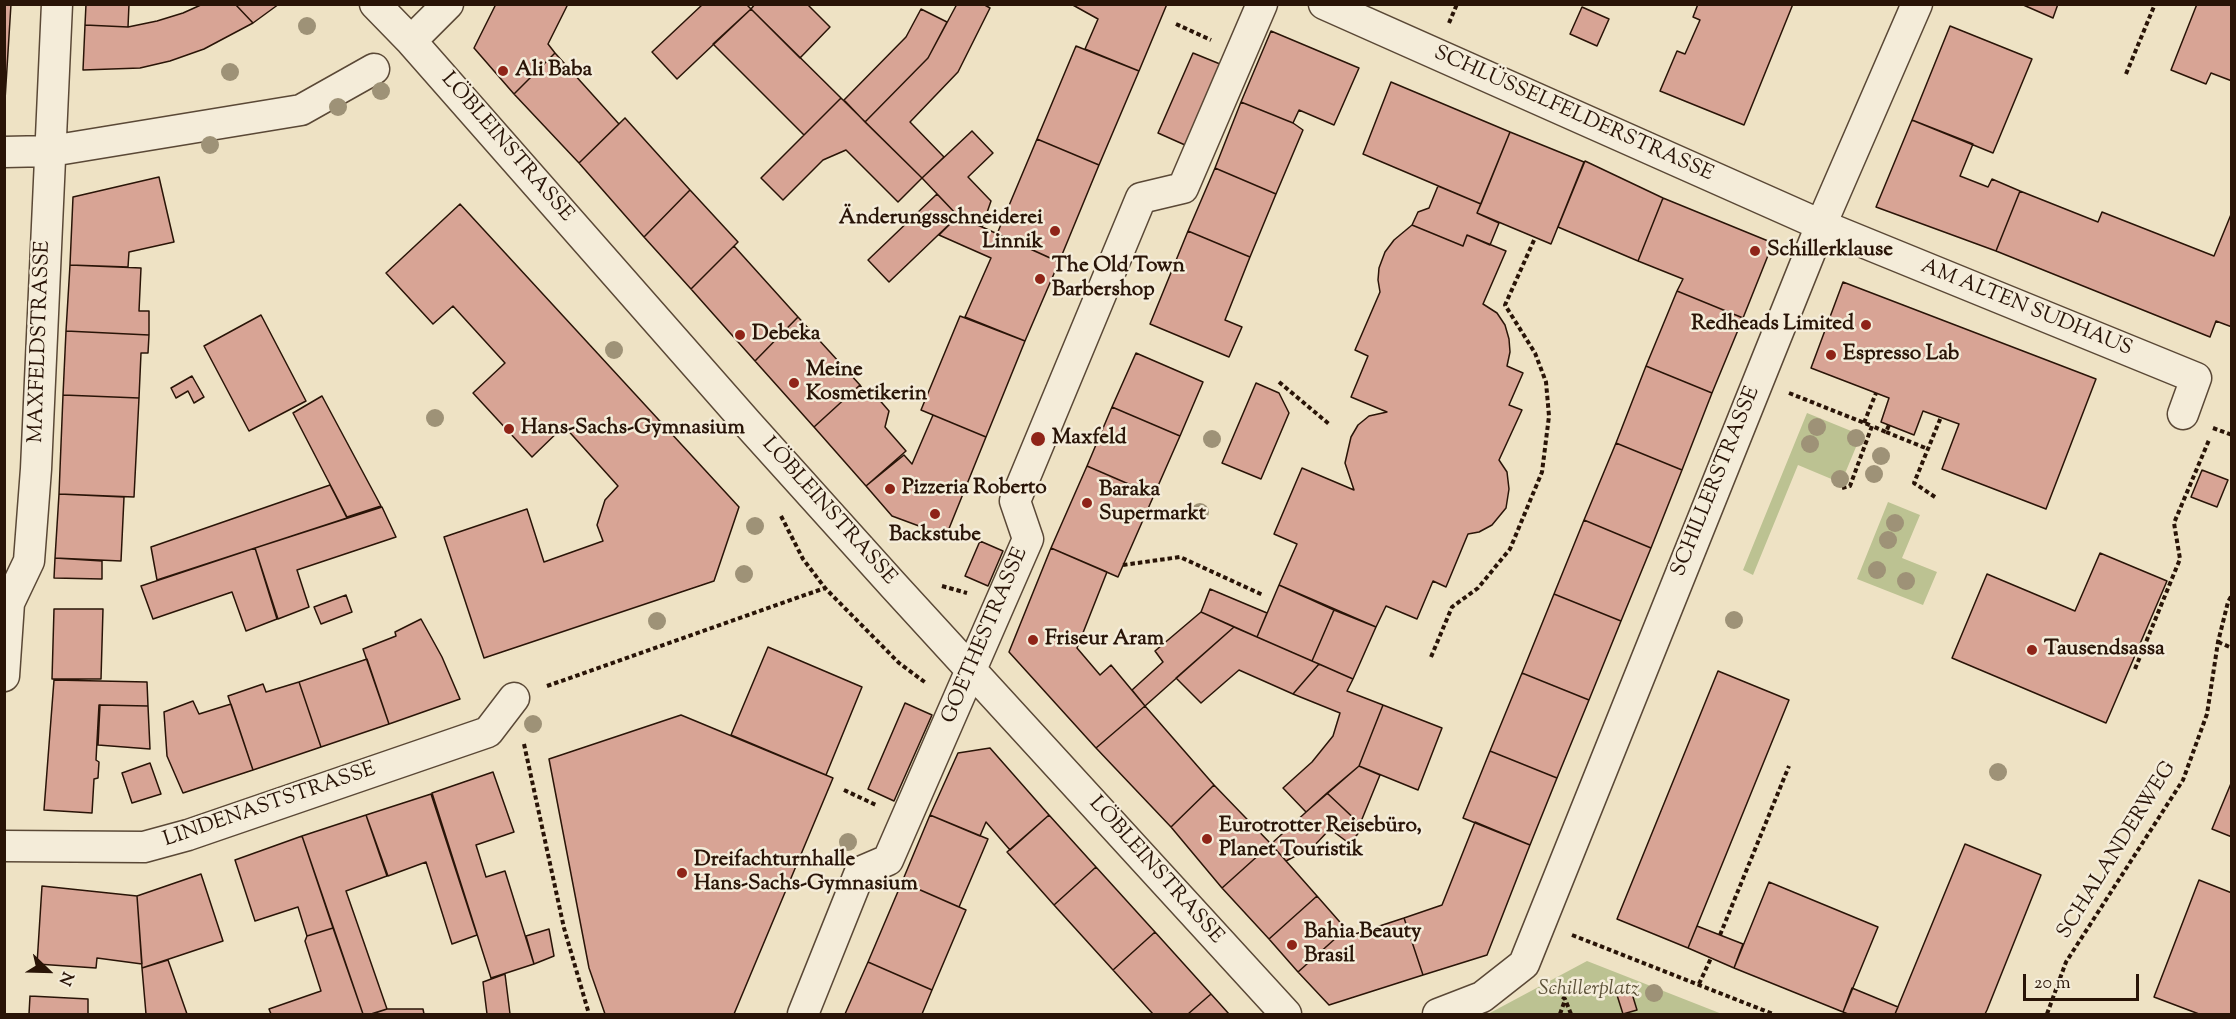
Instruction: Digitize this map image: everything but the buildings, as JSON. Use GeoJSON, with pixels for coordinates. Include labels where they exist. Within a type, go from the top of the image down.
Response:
{"type":"FeatureCollection","features":[{"type":"Feature","properties":{"kind":"street","name":"MAXFELDSTRASSE"},"geometry":{"type":"LineString","coordinates":[[4,676],[9,603],[29,561],[36,469],[57,4]]}},
{"type":"Feature","properties":{"kind":"street","name":"LÖBLEINSTRASSE"},"geometry":{"type":"LineString","coordinates":[[375,4],[411,41],[748,424],[1286,1014]]}},
{"type":"Feature","properties":{"kind":"street"},"geometry":{"type":"LineString","coordinates":[[411,41],[448,4]]}},
{"type":"Feature","properties":{"kind":"street","name":"GOETHESTRASSE"},"geometry":{"type":"LineString","coordinates":[[803,1014],[860,872],[888,860],[1028,539],[1016,501],[1141,198],[1183,188],[1262,4]]}},
{"type":"Feature","properties":{"kind":"street","name":"SCHLÜSSELFELDERSTRASSE"},"geometry":{"type":"LineString","coordinates":[[1324,4],[1821,225]]}},
{"type":"Feature","properties":{"kind":"street","name":"SCHILLERSTRASSE"},"geometry":{"type":"LineString","coordinates":[[1438,1014],[1482,997],[1524,964],[1821,225],[1917,4]]}},
{"type":"Feature","properties":{"kind":"street"},"geometry":{"type":"LineString","coordinates":[[4,152],[51,150],[301,110],[374,69]]}},
{"type":"Feature","properties":{"kind":"street","name":"AM ALTEN SUDHAUS"},"geometry":{"type":"LineString","coordinates":[[1821,225],[2196,378],[2183,414]]}},
{"type":"Feature","properties":{"kind":"street","name":"LINDENASTSTRASSE"},"geometry":{"type":"LineString","coordinates":[[4,846],[144,847],[177,838],[488,732],[514,698]]}},
{"type":"Feature","properties":{"kind":"path"},"geometry":{"type":"LineString","coordinates":[[2126,74],[2155,4]]}},
{"type":"Feature","properties":{"kind":"path"},"geometry":{"type":"LineString","coordinates":[[1176,24],[1214,41],[1210,50]]}},
{"type":"Feature","properties":{"kind":"path"},"geometry":{"type":"LineString","coordinates":[[1431,657],[1452,607],[1478,588],[1510,549],[1542,472],[1549,416],[1546,382],[1534,353],[1505,305],[1535,237]]}},
{"type":"Feature","properties":{"kind":"path"},"geometry":{"type":"LineString","coordinates":[[1758,380],[1928,449]]}},
{"type":"Feature","properties":{"kind":"path"},"geometry":{"type":"LineString","coordinates":[[1280,382],[1329,424]]}},
{"type":"Feature","properties":{"kind":"path"},"geometry":{"type":"LineString","coordinates":[[1864,423],[1876,393]]}},
{"type":"Feature","properties":{"kind":"path"},"geometry":{"type":"LineString","coordinates":[[1935,496],[1914,483],[1941,417]]}},
{"type":"Feature","properties":{"kind":"path"},"geometry":{"type":"LineString","coordinates":[[1886,432],[1889,425]]}},
{"type":"Feature","properties":{"kind":"path"},"geometry":{"type":"LineString","coordinates":[[1842,488],[1850,486],[1872,426]]}},
{"type":"Feature","properties":{"kind":"path"},"geometry":{"type":"LineString","coordinates":[[2135,669],[2180,559],[2174,523],[2214,428]]}},
{"type":"Feature","properties":{"kind":"path"},"geometry":{"type":"LineString","coordinates":[[1123,565],[1180,557],[1263,595]]}},
{"type":"Feature","properties":{"kind":"path"},"geometry":{"type":"LineString","coordinates":[[934,583],[970,594],[973,588]]}},
{"type":"Feature","properties":{"kind":"path"},"geometry":{"type":"LineString","coordinates":[[590,1014],[564,928],[514,698],[825,588]]}},
{"type":"Feature","properties":{"kind":"path","name":"SCHALANDERWEG"},"geometry":{"type":"LineString","coordinates":[[2047,1014],[2066,963],[2183,780],[2207,714],[2218,642],[2228,602],[2232,595]]}},
{"type":"Feature","properties":{"kind":"path"},"geometry":{"type":"LineString","coordinates":[[844,608],[850,603]]}},
{"type":"Feature","properties":{"kind":"path"},"geometry":{"type":"LineString","coordinates":[[2218,642],[2232,648]]}},
{"type":"Feature","properties":{"kind":"path"},"geometry":{"type":"LineString","coordinates":[[1720,935],[1789,766]]}},
{"type":"Feature","properties":{"kind":"path"},"geometry":{"type":"LineString","coordinates":[[844,790],[877,805]]}},
{"type":"Feature","properties":{"kind":"path"},"geometry":{"type":"LineString","coordinates":[[1540,922],[1773,1014]]}},
{"type":"Feature","properties":{"kind":"path"},"geometry":{"type":"LineString","coordinates":[[1699,984],[1710,958]]}},
{"type":"Feature","properties":{"kind":"path"},"geometry":{"type":"LineString","coordinates":[[1560,1014],[1565,999]]}},
{"type":"Feature","properties":{"kind":"green space"},"geometry":{"type":"Polygon","coordinates":[[[1807,413],[1861,435],[1841,483],[1798,465],[1753,575],[1743,570],[1807,413]]]}},
{"type":"Feature","properties":{"kind":"green space"},"geometry":{"type":"Polygon","coordinates":[[[1888,502],[1920,515],[1902,558],[1937,572],[1923,605],[1857,579],[1888,502]]]}},
{"type":"Feature","properties":{"kind":"green space","name":"Schillerplatz"},"geometry":{"type":"Polygon","coordinates":[[[1587,961],[1722,1014],[1488,1014],[1587,961]]]}},
{"type":"Feature","properties":{"kind":"place","name":"Ali Baba"},"geometry":{"type":"Point","coordinates":[503,71]}},
{"type":"Feature","properties":{"kind":"place","name":"Änderungsschneiderei Linnik"},"geometry":{"type":"Point","coordinates":[1055,231]}},
{"type":"Feature","properties":{"kind":"place","name":"Schillerklause"},"geometry":{"type":"Point","coordinates":[1755,251]}},
{"type":"Feature","properties":{"kind":"place","name":"The Old Town Barbershop"},"geometry":{"type":"Point","coordinates":[1040,279]}},
{"type":"Feature","properties":{"kind":"place","name":"Redheads Limited"},"geometry":{"type":"Point","coordinates":[1866,325]}},
{"type":"Feature","properties":{"kind":"place","name":"Debeka"},"geometry":{"type":"Point","coordinates":[740,335]}},
{"type":"Feature","properties":{"kind":"place","name":"Espresso Lab"},"geometry":{"type":"Point","coordinates":[1831,355]}},
{"type":"Feature","properties":{"kind":"place","name":"Meine Kosmetikerin"},"geometry":{"type":"Point","coordinates":[794,383]}},
{"type":"Feature","properties":{"kind":"place","name":"Hans-Sachs-Gymnasium"},"geometry":{"type":"Point","coordinates":[509,429]}},
{"type":"Feature","properties":{"kind":"place","name":"Maxfeld"},"geometry":{"type":"Point","coordinates":[1038,439]}},
{"type":"Feature","properties":{"kind":"place","name":"Pizzeria Roberto"},"geometry":{"type":"Point","coordinates":[890,489]}},
{"type":"Feature","properties":{"kind":"place","name":"Baraka Supermarkt"},"geometry":{"type":"Point","coordinates":[1087,503]}},
{"type":"Feature","properties":{"kind":"place","name":"Backstube"},"geometry":{"type":"Point","coordinates":[935,514]}},
{"type":"Feature","properties":{"kind":"place","name":"Friseur Aram"},"geometry":{"type":"Point","coordinates":[1033,640]}},
{"type":"Feature","properties":{"kind":"place","name":"Tausendsassa"},"geometry":{"type":"Point","coordinates":[2032,650]}},
{"type":"Feature","properties":{"kind":"place","name":"Eurotrotter Reisebüro, Planet Touristik"},"geometry":{"type":"Point","coordinates":[1207,839]}},
{"type":"Feature","properties":{"kind":"place","name":"Dreifachturnhalle Hans-Sachs-Gymnasium"},"geometry":{"type":"Point","coordinates":[682,873]}},
{"type":"Feature","properties":{"kind":"place","name":"Bahia Beauty Brasil"},"geometry":{"type":"Point","coordinates":[1292,945]}}]}
